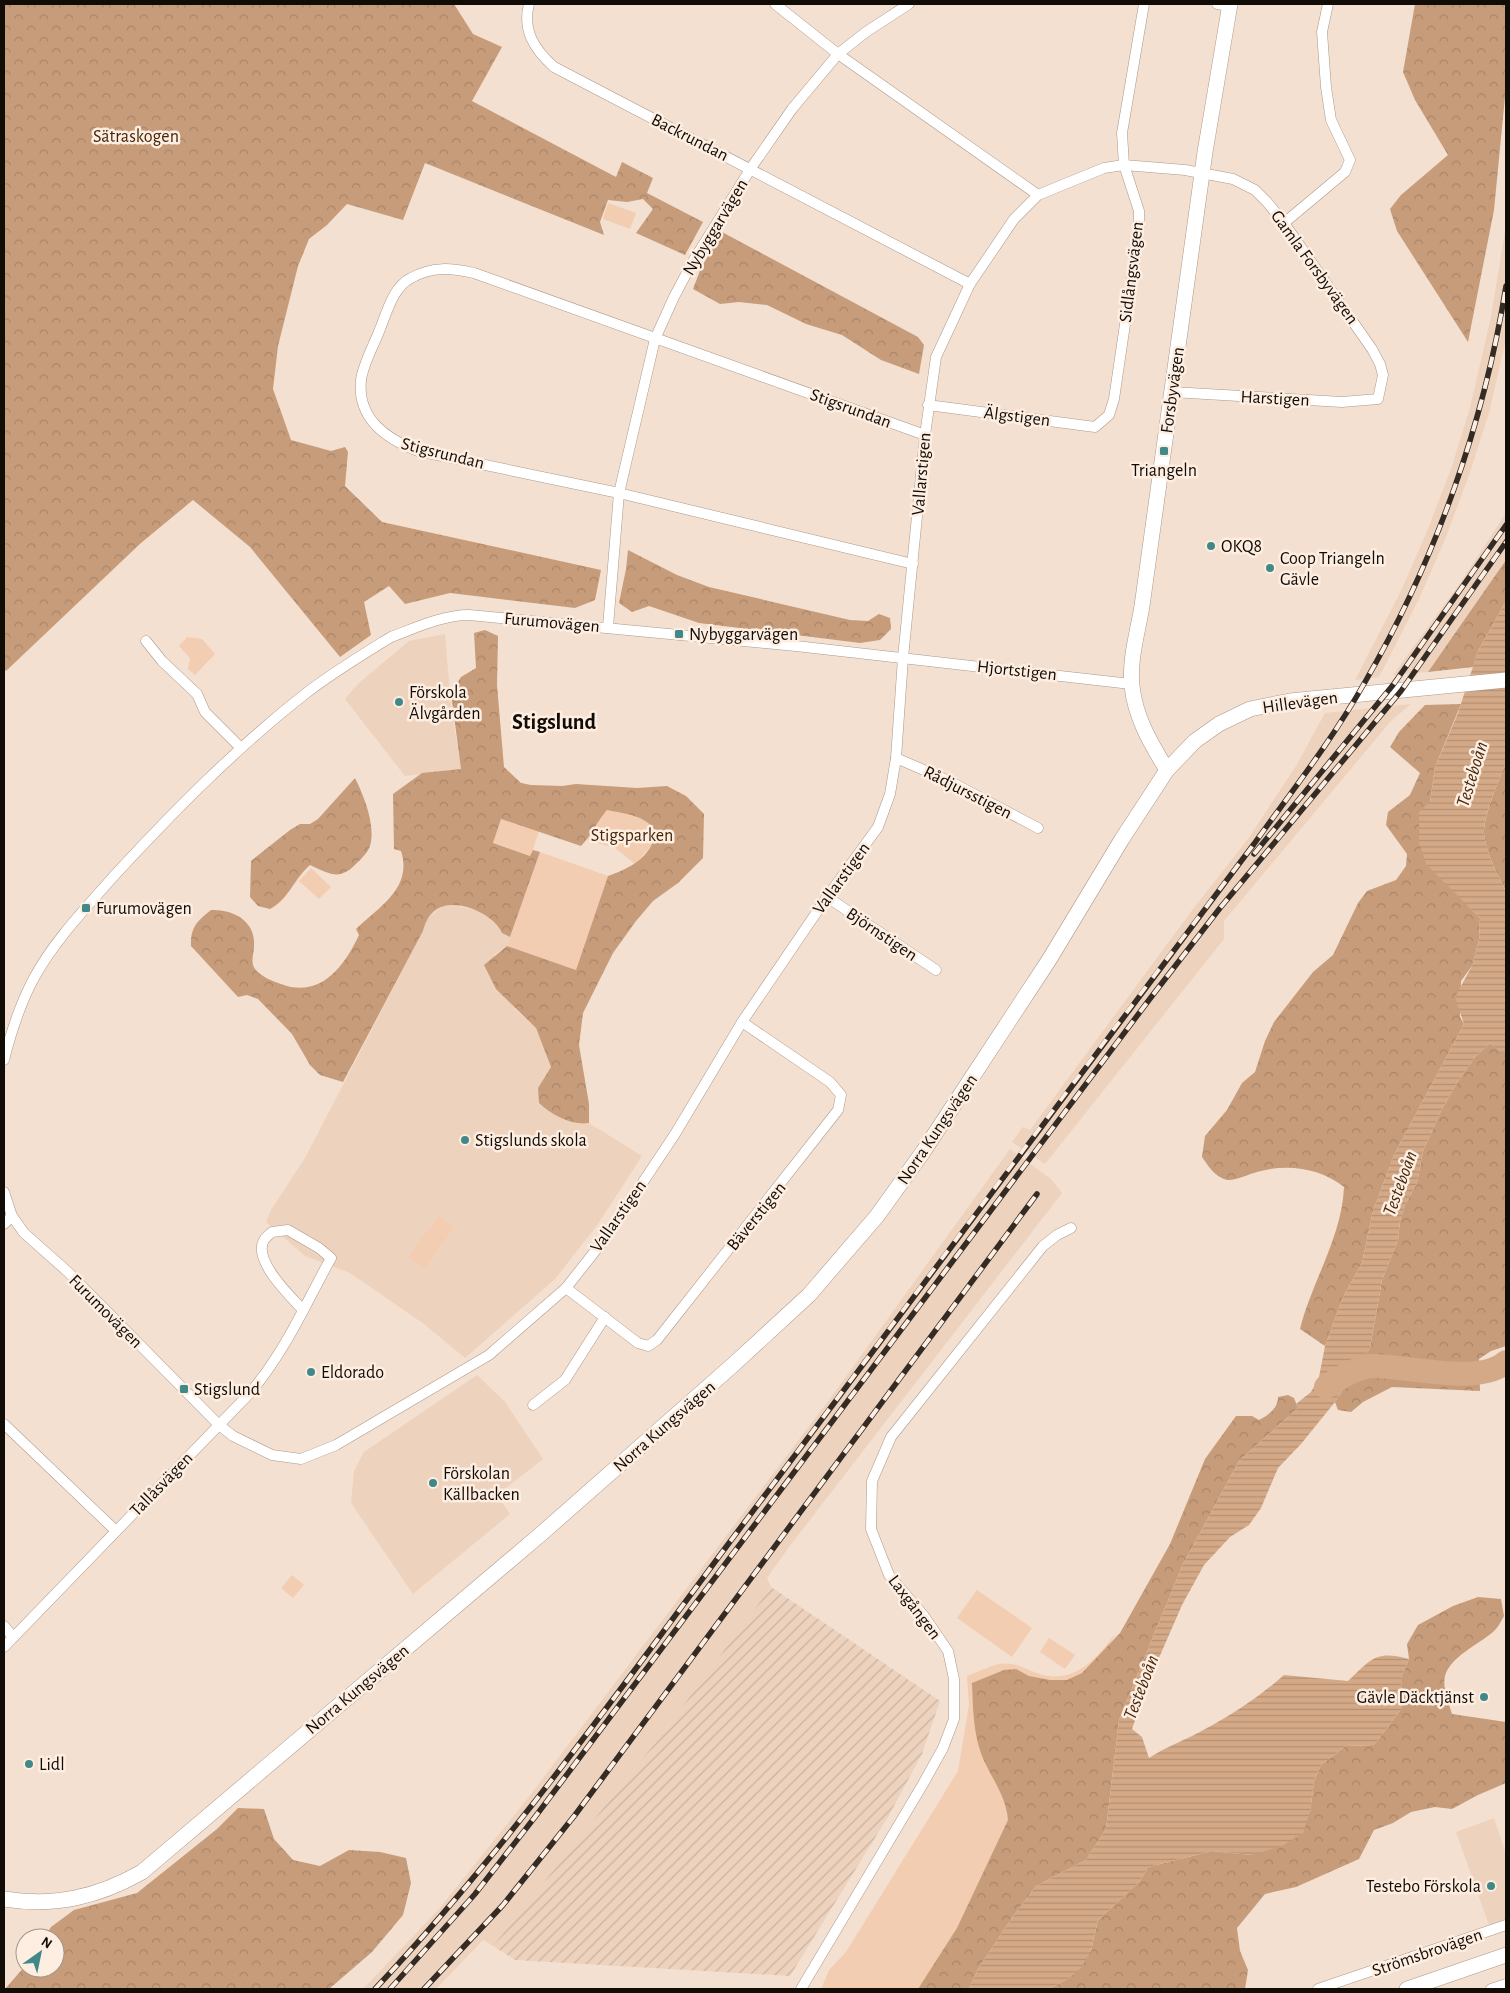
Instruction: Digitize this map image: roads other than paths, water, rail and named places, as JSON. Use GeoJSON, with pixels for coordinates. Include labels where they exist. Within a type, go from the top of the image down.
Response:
{"type":"FeatureCollection","features":[{"type":"Feature","properties":{"kind":"street","name":"Backrundan"},"geometry":{"type":"LineString","coordinates":[[529,4],[527,12],[531,42],[540,54],[554,67],[751,168],[970,284]]}},
{"type":"Feature","properties":{"kind":"street"},"geometry":{"type":"LineString","coordinates":[[776,4],[838,54],[1038,195]]}},
{"type":"Feature","properties":{"kind":"street","name":"Nybyggarvägen"},"geometry":{"type":"LineString","coordinates":[[608,627],[619,493],[655,338],[692,262],[751,168],[792,109],[838,54],[866,32],[909,4]]}},
{"type":"Feature","properties":{"kind":"street","name":"Sidlångsvägen"},"geometry":{"type":"LineString","coordinates":[[1104,421],[1110,415],[1114,399],[1139,229],[1139,211],[1124,165],[1122,133],[1144,4]]}},
{"type":"Feature","properties":{"kind":"street","name":"Forsbyvägen"},"geometry":{"type":"LineString","coordinates":[[1167,770],[1138,714],[1131,684],[1133,658],[1203,173],[1225,4]]}},
{"type":"Feature","properties":{"kind":"street"},"geometry":{"type":"LineString","coordinates":[[1284,223],[1349,167],[1350,160],[1331,120],[1326,87],[1322,32],[1328,4]]}},
{"type":"Feature","properties":{"kind":"street","name":"Vallarstigen"},"geometry":{"type":"LineString","coordinates":[[219,1424],[233,1436],[272,1455],[300,1459],[336,1445],[489,1355],[566,1288],[607,1236],[675,1134],[742,1022],[827,897],[878,827],[890,794],[896,758],[903,658],[925,435],[936,357],[970,284],[1014,219],[1038,195],[1104,168],[1124,165],[1203,173]]}},
{"type":"Feature","properties":{"kind":"street","name":"Gamla Forsbyvägen"},"geometry":{"type":"LineString","coordinates":[[1203,173],[1233,179],[1255,190],[1284,223],[1353,320],[1380,364],[1383,375],[1378,399]]}},
{"type":"Feature","properties":{"kind":"street","name":"Stigsrundan"},"geometry":{"type":"LineString","coordinates":[[913,564],[619,493],[418,450],[395,442],[377,429],[364,407],[361,379],[391,300],[409,278],[428,271],[448,267],[474,273],[925,435]]}},
{"type":"Feature","properties":{"kind":"street","name":"Harstigen"},"geometry":{"type":"LineString","coordinates":[[1172,392],[1342,402],[1378,399]]}},
{"type":"Feature","properties":{"kind":"street","name":"Älgstigen"},"geometry":{"type":"LineString","coordinates":[[928,405],[1095,427],[1104,421]]}},
{"type":"Feature","properties":{"kind":"street","name":"Furumovägen"},"geometry":{"type":"LineString","coordinates":[[4,1060],[21,1007],[34,978],[49,954],[80,914],[138,849],[240,748],[325,679],[391,637],[458,615],[608,627],[903,658]]}},
{"type":"Feature","properties":{"kind":"street"},"geometry":{"type":"LineString","coordinates":[[146,641],[162,661],[197,694],[205,712],[240,748]]}},
{"type":"Feature","properties":{"kind":"street","name":"Hjortstigen"},"geometry":{"type":"LineString","coordinates":[[903,658],[1131,684]]}},
{"type":"Feature","properties":{"kind":"street","name":"Hillevägen"},"geometry":{"type":"LineString","coordinates":[[1167,770],[1195,741],[1219,724],[1250,709],[1290,701],[1506,680]]}},
{"type":"Feature","properties":{"kind":"street","name":"Rådjursstigen"},"geometry":{"type":"LineString","coordinates":[[896,758],[949,781],[1038,828]]}},
{"type":"Feature","properties":{"kind":"street","name":"Norra Kungsvägen"},"geometry":{"type":"LineString","coordinates":[[4,1899],[37,1902],[64,1901],[116,1887],[142,1872],[542,1534],[727,1371],[808,1295],[877,1216],[923,1152],[1049,960],[1122,838],[1167,770]]}},
{"type":"Feature","properties":{"kind":"street","name":"Björnstigen"},"geometry":{"type":"LineString","coordinates":[[827,897],[936,970]]}},
{"type":"Feature","properties":{"kind":"street","name":"Bäverstigen"},"geometry":{"type":"LineString","coordinates":[[566,1288],[638,1343],[648,1346],[657,1340],[838,1110],[840,1095],[830,1082],[742,1022]]}},
{"type":"Feature","properties":{"kind":"street","name":"Furumovägen"},"geometry":{"type":"LineString","coordinates":[[4,1192],[12,1216],[24,1233],[75,1279],[219,1424]]}},
{"type":"Feature","properties":{"kind":"street"},"geometry":{"type":"LineString","coordinates":[[4,1224],[12,1216]]}},
{"type":"Feature","properties":{"kind":"street","name":"Laxgången"},"geometry":{"type":"LineString","coordinates":[[801,1989],[923,1784],[943,1748],[954,1719],[954,1679],[948,1651],[924,1616],[889,1575],[871,1529],[872,1482],[891,1437],[1043,1246],[1071,1228]]}},
{"type":"Feature","properties":{"kind":"street","name":"Tallåsvägen"},"geometry":{"type":"LineString","coordinates":[[4,1647],[219,1424],[272,1366],[303,1310],[331,1258],[319,1248],[288,1230],[272,1232],[263,1241],[262,1253],[270,1272],[303,1310]]}},
{"type":"Feature","properties":{"kind":"street"},"geometry":{"type":"LineString","coordinates":[[533,1405],[565,1380],[605,1317]]}},
{"type":"Feature","properties":{"kind":"street"},"geometry":{"type":"LineString","coordinates":[[4,1424],[116,1530]]}},
{"type":"Feature","properties":{"kind":"street"},"geometry":{"type":"LineString","coordinates":[[4,1626],[13,1637]]}},
{"type":"Feature","properties":{"kind":"street","name":"Strömsbrovägen"},"geometry":{"type":"LineString","coordinates":[[1318,1989],[1506,1925]]}},
{"type":"Feature","properties":{"kind":"street","name":"Strömsbrovägen"},"geometry":{"type":"LineString","coordinates":[[1408,1989],[1506,1955]]}},
{"type":"Feature","properties":{"kind":"street"},"geometry":{"type":"LineString","coordinates":[[1491,1989],[1506,1984]]}},
{"type":"Feature","properties":{"kind":"water"},"geometry":{"type":"Polygon","coordinates":[[[1506,601],[1506,763],[1489,808],[1484,833],[1489,856],[1506,891],[1506,1051],[1499,1051],[1490,1043],[1475,1057],[1458,1081],[1441,1111],[1423,1151],[1417,1183],[1405,1205],[1400,1221],[1398,1240],[1382,1280],[1370,1348],[1335,1402],[1301,1444],[1278,1468],[1261,1508],[1249,1525],[1230,1537],[1204,1565],[1182,1605],[1148,1683],[1132,1729],[1142,1737],[1149,1758],[1227,1716],[1256,1697],[1284,1675],[1348,1681],[1369,1662],[1381,1656],[1398,1656],[1409,1659],[1401,1678],[1402,1708],[1374,1745],[1346,1746],[1321,1765],[1314,1781],[1310,1812],[1303,1833],[1282,1846],[1252,1855],[1212,1851],[1148,1867],[1140,1881],[1098,1920],[1091,1951],[1081,1968],[1069,1978],[1049,1989],[969,1989],[978,1969],[1011,1919],[1036,1886],[1086,1860],[1106,1829],[1119,1720],[1183,1564],[1239,1461],[1298,1408],[1296,1404],[1311,1392],[1319,1377],[1325,1346],[1343,1297],[1362,1263],[1373,1211],[1394,1155],[1464,1024],[1455,997],[1472,966],[1479,940],[1480,918],[1426,864],[1419,843],[1419,812],[1430,802],[1435,767],[1458,713],[1478,651],[1506,601]]]}},
{"type":"Feature","properties":{"kind":"waterway","name":"Testeboån"},"geometry":{"type":"LineString","coordinates":[[1326,1387],[1349,1373],[1374,1366],[1461,1374],[1478,1373],[1494,1369],[1506,1362]]}},
{"type":"Feature","properties":{"kind":"railway"},"geometry":{"type":"LineString","coordinates":[[375,1989],[471,1880],[562,1767],[1254,844],[1340,724],[1390,636],[1435,540],[1454,490],[1485,389],[1506,286]]}},
{"type":"Feature","properties":{"kind":"railway"},"geometry":{"type":"LineString","coordinates":[[1254,854],[1393,685],[1506,525]]}},
{"type":"Feature","properties":{"kind":"railway"},"geometry":{"type":"LineString","coordinates":[[390,1989],[475,1894],[535,1817],[1152,996],[1220,908],[1401,691],[1506,542]]}},
{"type":"Feature","properties":{"kind":"railway"},"geometry":{"type":"LineString","coordinates":[[424,1989],[503,1905],[575,1815],[1037,1194]]}},
{"type":"Feature","properties":{"kind":"place","name":"Triangeln"},"geometry":{"type":"Point","coordinates":[1164,451]}},
{"type":"Feature","properties":{"kind":"place","name":"OKQ8"},"geometry":{"type":"Point","coordinates":[1211,546]}},
{"type":"Feature","properties":{"kind":"place","name":"Coop Triangeln Gävle"},"geometry":{"type":"Point","coordinates":[1270,568]}},
{"type":"Feature","properties":{"kind":"place","name":"Nybyggarvägen"},"geometry":{"type":"Point","coordinates":[679,634]}},
{"type":"Feature","properties":{"kind":"place","name":"Förskola Älvgården"},"geometry":{"type":"Point","coordinates":[399,702]}},
{"type":"Feature","properties":{"kind":"place","name":"Furumovägen"},"geometry":{"type":"Point","coordinates":[86,908]}},
{"type":"Feature","properties":{"kind":"place","name":"Stigslunds skola"},"geometry":{"type":"Point","coordinates":[465,1140]}},
{"type":"Feature","properties":{"kind":"place","name":"Eldorado"},"geometry":{"type":"Point","coordinates":[311,1372]}},
{"type":"Feature","properties":{"kind":"place","name":"Stigslund"},"geometry":{"type":"Point","coordinates":[184,1389]}},
{"type":"Feature","properties":{"kind":"place","name":"Förskolan Källbacken"},"geometry":{"type":"Point","coordinates":[433,1483]}},
{"type":"Feature","properties":{"kind":"place","name":"Gävle Däcktjänst"},"geometry":{"type":"Point","coordinates":[1484,1697]}},
{"type":"Feature","properties":{"kind":"place","name":"Lidl"},"geometry":{"type":"Point","coordinates":[29,1764]}},
{"type":"Feature","properties":{"kind":"place","name":"Testebo Förskola"},"geometry":{"type":"Point","coordinates":[1491,1886]}},
{"type":"Feature","properties":{"kind":"district","name":"Stigslund"},"geometry":{"type":"Point","coordinates":[554,721]}},
{"type":"Feature","properties":{"kind":"park label","name":"Sätraskogen"},"geometry":{"type":"Point","coordinates":[136,136]}},
{"type":"Feature","properties":{"kind":"park label","name":"Stigsparken"},"geometry":{"type":"Point","coordinates":[632,835]}}]}
